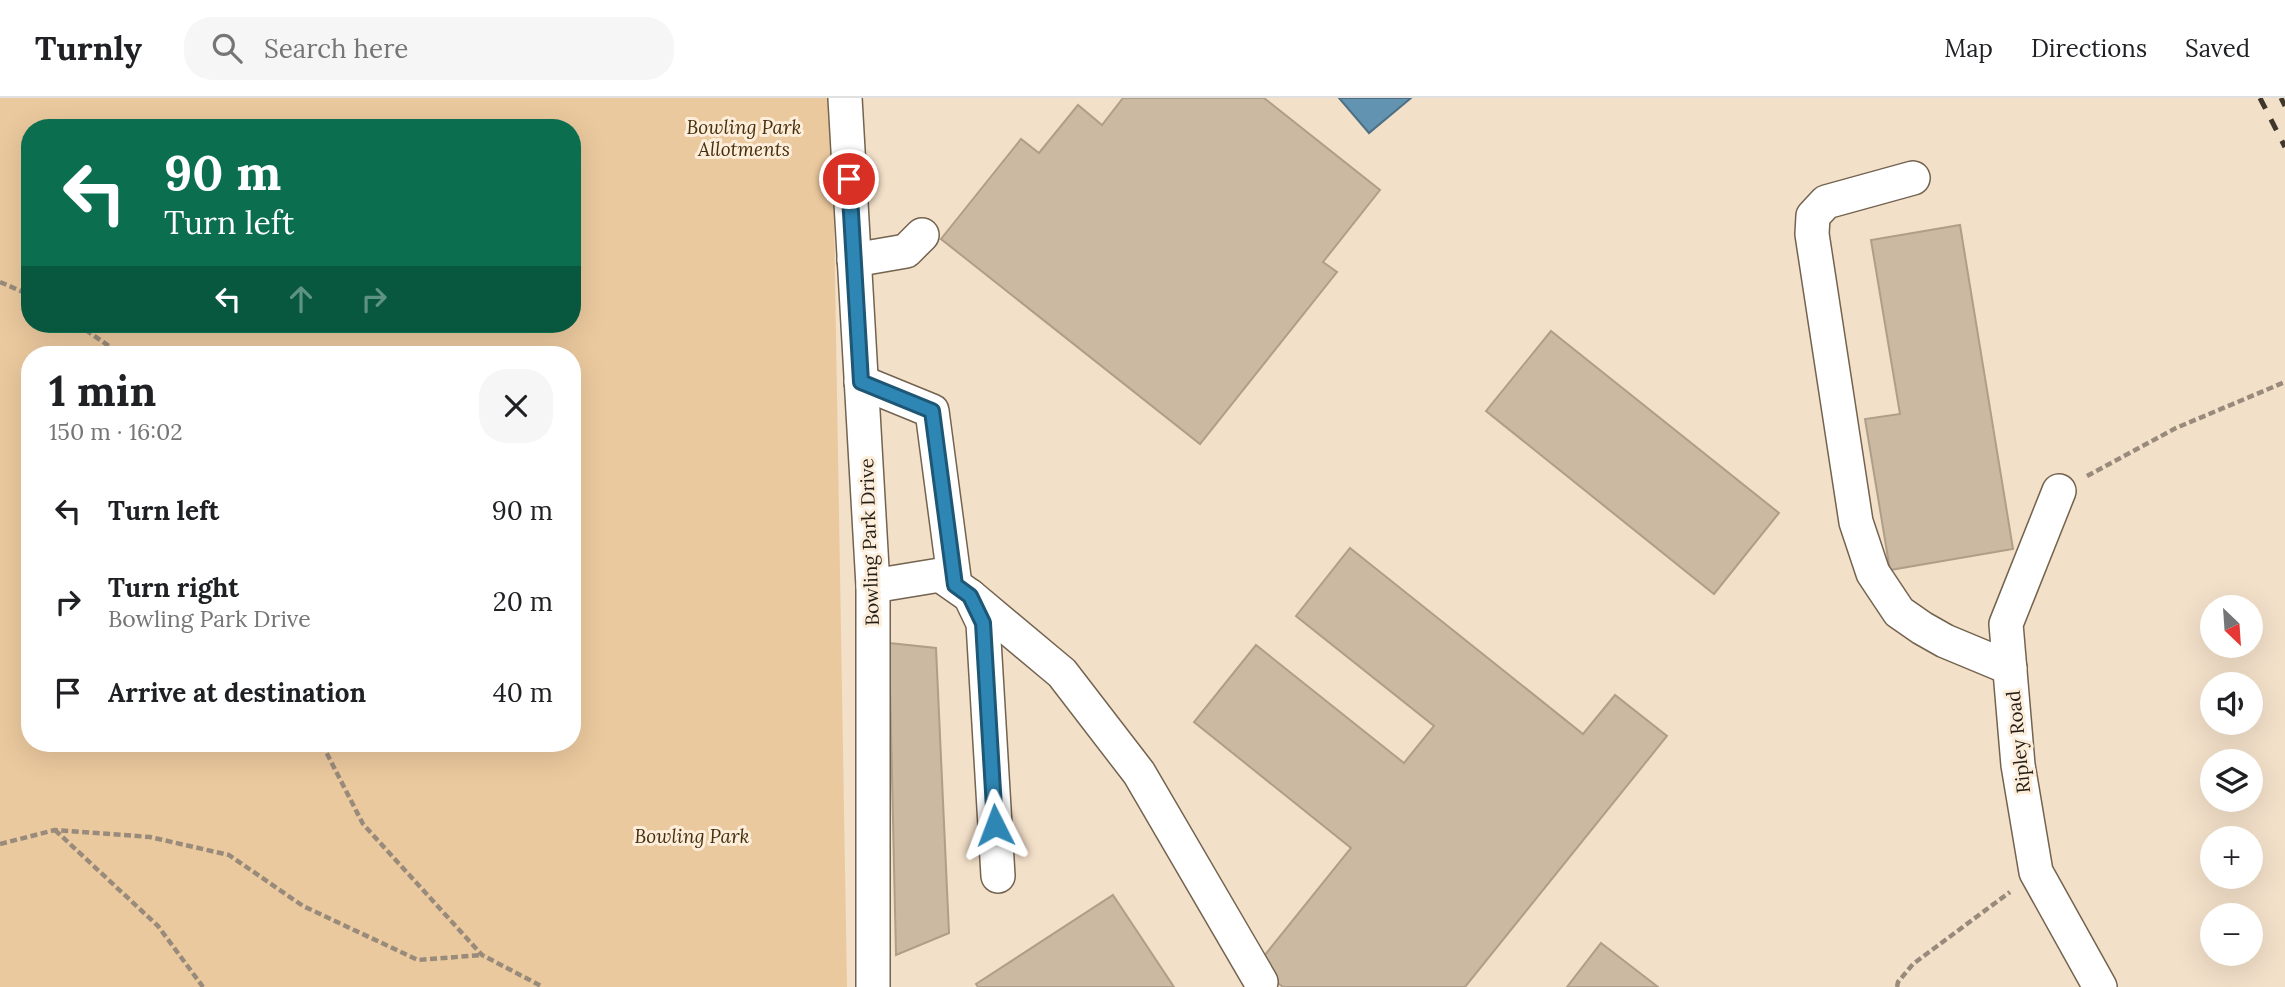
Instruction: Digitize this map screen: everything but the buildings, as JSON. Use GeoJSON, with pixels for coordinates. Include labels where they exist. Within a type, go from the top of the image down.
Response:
{"type":"FeatureCollection","features":[{"type":"Feature","properties":{"kind":"street","name":"Bowling Park Drive"},"geometry":{"type":"LineString","coordinates":[[845,98],[873,586],[873,987]]}},
{"type":"Feature","properties":{"kind":"street"},"geometry":{"type":"LineString","coordinates":[[1913,178],[1826,202],[1813,216],[1812,234],[1856,522],[1873,573],[1899,612],[1945,641],[2010,668]]}},
{"type":"Feature","properties":{"kind":"street"},"geometry":{"type":"LineString","coordinates":[[854,260],[905,251],[922,234]]}},
{"type":"Feature","properties":{"kind":"street"},"geometry":{"type":"LineString","coordinates":[[861,382],[932,411],[962,590],[983,623],[998,876]]}},
{"type":"Feature","properties":{"kind":"street","name":"Ripley Road"},"geometry":{"type":"LineString","coordinates":[[2059,491],[2006,624],[2018,765],[2036,872],[2100,987]]}},
{"type":"Feature","properties":{"kind":"street"},"geometry":{"type":"LineString","coordinates":[[873,586],[940,575],[1062,673],[1139,773],[1261,982]]}},
{"type":"Feature","properties":{"kind":"path"},"geometry":{"type":"LineString","coordinates":[[0,282],[21,291]]}},
{"type":"Feature","properties":{"kind":"path"},"geometry":{"type":"LineString","coordinates":[[89,333],[109,346]]}},
{"type":"Feature","properties":{"kind":"path"},"geometry":{"type":"LineString","coordinates":[[2059,491],[2176,428],[2285,382]]}},
{"type":"Feature","properties":{"kind":"path"},"geometry":{"type":"LineString","coordinates":[[326,752],[363,824],[482,955],[543,987]]}},
{"type":"Feature","properties":{"kind":"path"},"geometry":{"type":"LineString","coordinates":[[0,844],[55,830],[150,837],[229,855],[303,906],[418,960],[482,955]]}},
{"type":"Feature","properties":{"kind":"path"},"geometry":{"type":"LineString","coordinates":[[55,830],[158,926],[202,987]]}},
{"type":"Feature","properties":{"kind":"path"},"geometry":{"type":"LineString","coordinates":[[1897,987],[1913,964],[2036,872]]}},
{"type":"Feature","properties":{"kind":"green space","name":"Bowling Park"},"geometry":{"type":"Polygon","coordinates":[[[0,98],[832,98],[847,987],[0,987],[0,98]]]}},
{"type":"Feature","properties":{"kind":"water"},"geometry":{"type":"Polygon","coordinates":[[[1339,98],[1411,98],[1369,133],[1339,98]]]}},
{"type":"Feature","properties":{"kind":"railway"},"geometry":{"type":"LineString","coordinates":[[2260,98],[2285,147]]}},
{"type":"Feature","properties":{"kind":"railway"},"geometry":{"type":"LineString","coordinates":[[2281,98],[2285,106]]}},
{"type":"Feature","properties":{"kind":"route"},"geometry":{"type":"LineString","coordinates":[[849,179],[861,382],[932,411],[955,585],[970,596],[983,623],[995,825]]}},
{"type":"Feature","properties":{"kind":"park label","name":"Bowling Park Allotments"},"geometry":{"type":"Point","coordinates":[744,138]}}]}
